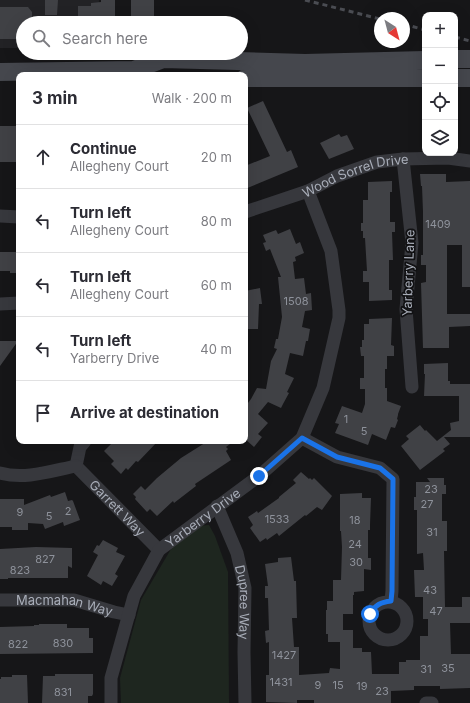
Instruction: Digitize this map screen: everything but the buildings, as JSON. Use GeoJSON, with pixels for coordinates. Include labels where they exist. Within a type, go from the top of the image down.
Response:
{"type":"FeatureCollection","features":[{"type":"Feature","properties":{"kind":"main road"},"geometry":{"type":"LineString","coordinates":[[458,60],[470,59]]}},
{"type":"Feature","properties":{"kind":"main road"},"geometry":{"type":"LineString","coordinates":[[0,72],[141,72],[161,60]]}},
{"type":"Feature","properties":{"kind":"main road"},"geometry":{"type":"LineString","coordinates":[[198,60],[305,63],[422,60]]}},
{"type":"Feature","properties":{"kind":"main road"},"geometry":{"type":"LineString","coordinates":[[248,78],[422,78]]}},
{"type":"Feature","properties":{"kind":"main road"},"geometry":{"type":"LineString","coordinates":[[458,78],[470,78]]}},
{"type":"Feature","properties":{"kind":"street","name":"Wood Sorrel Drive"},"geometry":{"type":"LineString","coordinates":[[248,211],[308,191],[337,176],[377,162],[404,159],[448,158],[470,161]]}},
{"type":"Feature","properties":{"kind":"street","name":"Yarberry Lane"},"geometry":{"type":"LineString","coordinates":[[404,159],[412,243],[406,309],[412,387]]}},
{"type":"Feature","properties":{"kind":"street","name":"Yarberry Drive"},"geometry":{"type":"LineString","coordinates":[[111,703],[111,678],[134,596],[159,550],[259,476],[302,438],[323,388],[339,318],[339,310],[331,251],[308,191]]}},
{"type":"Feature","properties":{"kind":"street"},"geometry":{"type":"LineString","coordinates":[[0,216],[16,217]]}},
{"type":"Feature","properties":{"kind":"street"},"geometry":{"type":"LineString","coordinates":[[0,304],[16,303]]}},
{"type":"Feature","properties":{"kind":"street"},"geometry":{"type":"LineString","coordinates":[[302,438],[337,457],[380,468],[393,479],[391,601]]}},
{"type":"Feature","properties":{"kind":"street"},"geometry":{"type":"LineString","coordinates":[[0,473],[11,476],[31,476],[76,466],[82,444]]}},
{"type":"Feature","properties":{"kind":"street","name":"Garrett Way"},"geometry":{"type":"LineString","coordinates":[[76,466],[159,550]]}},
{"type":"Feature","properties":{"kind":"street","name":"Dupree Way"},"geometry":{"type":"LineString","coordinates":[[217,506],[237,553],[244,588],[245,703]]}},
{"type":"Feature","properties":{"kind":"street","name":"Macmahan Way"},"geometry":{"type":"LineString","coordinates":[[0,600],[74,600],[129,615]]}},
{"type":"Feature","properties":{"kind":"street"},"geometry":{"type":"LineString","coordinates":[[426,703],[432,703]]}},
{"type":"Feature","properties":{"kind":"shaded area"},"geometry":{"type":"Polygon","coordinates":[[[0,0],[99,0],[98,16],[16,16],[16,48],[0,48],[0,0]]]}},
{"type":"Feature","properties":{"kind":"shaded area"},"geometry":{"type":"Polygon","coordinates":[[[209,525],[215,536],[228,572],[229,703],[121,703],[120,678],[141,600],[171,549],[198,526],[209,525]]]}},
{"type":"Feature","properties":{"kind":"railway"},"geometry":{"type":"LineString","coordinates":[[305,0],[374,17]]}},
{"type":"Feature","properties":{"kind":"railway"},"geometry":{"type":"LineString","coordinates":[[410,26],[422,29]]}},
{"type":"Feature","properties":{"kind":"railway"},"geometry":{"type":"LineString","coordinates":[[458,38],[470,41]]}},
{"type":"Feature","properties":{"kind":"route"},"geometry":{"type":"LineString","coordinates":[[259,476],[302,438],[337,457],[380,468],[393,479],[391,601],[378,604],[370,614]]}}]}
